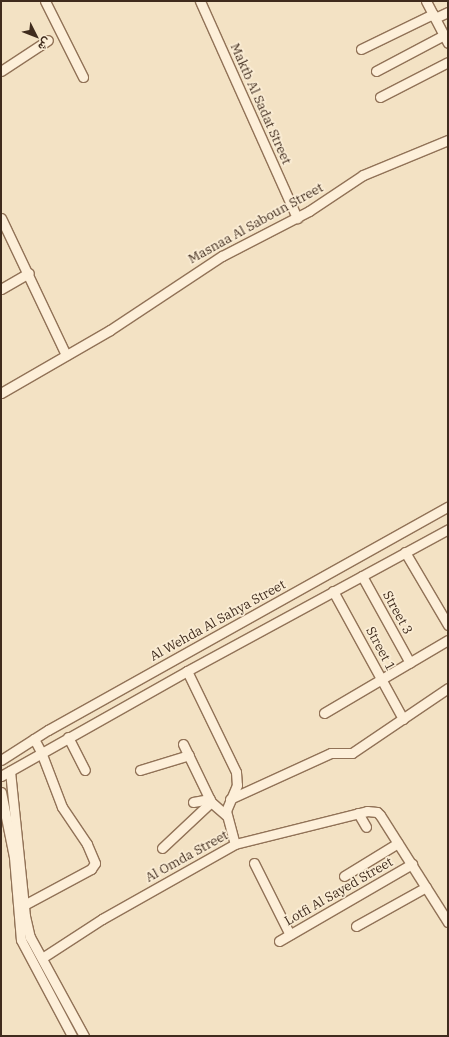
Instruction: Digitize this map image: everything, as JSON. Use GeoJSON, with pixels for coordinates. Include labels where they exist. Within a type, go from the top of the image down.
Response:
{"type":"FeatureCollection","features":[{"type":"Feature","properties":{"kind":"street"},"geometry":{"type":"LineString","coordinates":[[45,1],[83,77]]}},
{"type":"Feature","properties":{"kind":"street","name":"Maktb Al Sadat Street"},"geometry":{"type":"LineString","coordinates":[[200,1],[297,218]]}},
{"type":"Feature","properties":{"kind":"street"},"geometry":{"type":"LineString","coordinates":[[376,71],[446,39],[426,1]]}},
{"type":"Feature","properties":{"kind":"street"},"geometry":{"type":"LineString","coordinates":[[361,49],[434,16],[448,12]]}},
{"type":"Feature","properties":{"kind":"street"},"geometry":{"type":"LineString","coordinates":[[1,71],[48,40]]}},
{"type":"Feature","properties":{"kind":"street"},"geometry":{"type":"LineString","coordinates":[[380,97],[448,62]]}},
{"type":"Feature","properties":{"kind":"street","name":"Masnaa Al Saboun Street"},"geometry":{"type":"LineString","coordinates":[[1,393],[144,309],[222,256],[297,218],[363,176],[448,140]]}},
{"type":"Feature","properties":{"kind":"street"},"geometry":{"type":"LineString","coordinates":[[1,218],[29,273],[66,355]]}},
{"type":"Feature","properties":{"kind":"street"},"geometry":{"type":"LineString","coordinates":[[1,288],[29,273]]}},
{"type":"Feature","properties":{"kind":"street","name":"Al Wehda Al Sahya Street"},"geometry":{"type":"LineString","coordinates":[[1,760],[34,739],[446,511]]}},
{"type":"Feature","properties":{"kind":"street"},"geometry":{"type":"LineString","coordinates":[[1,776],[186,671],[448,529]]}},
{"type":"Feature","properties":{"kind":"street"},"geometry":{"type":"LineString","coordinates":[[405,552],[448,625]]}},
{"type":"Feature","properties":{"kind":"street","name":"Street 3"},"geometry":{"type":"LineString","coordinates":[[362,576],[410,663]]}},
{"type":"Feature","properties":{"kind":"street","name":"Street 1"},"geometry":{"type":"LineString","coordinates":[[333,591],[403,719]]}},
{"type":"Feature","properties":{"kind":"street"},"geometry":{"type":"LineString","coordinates":[[298,592],[306,606]]}},
{"type":"Feature","properties":{"kind":"street"},"geometry":{"type":"LineString","coordinates":[[324,713],[448,640]]}},
{"type":"Feature","properties":{"kind":"street"},"geometry":{"type":"LineString","coordinates":[[186,671],[236,772],[237,785],[230,798],[227,816],[235,844]]}},
{"type":"Feature","properties":{"kind":"street"},"geometry":{"type":"LineString","coordinates":[[230,798],[331,753],[352,753],[448,688]]}},
{"type":"Feature","properties":{"kind":"street"},"geometry":{"type":"LineString","coordinates":[[68,737],[85,770]]}},
{"type":"Feature","properties":{"kind":"street"},"geometry":{"type":"LineString","coordinates":[[24,905],[91,869],[95,863],[92,855],[62,807],[41,752],[34,739]]}},
{"type":"Feature","properties":{"kind":"street"},"geometry":{"type":"LineString","coordinates":[[183,744],[211,800],[227,816]]}},
{"type":"Feature","properties":{"kind":"street"},"geometry":{"type":"LineString","coordinates":[[140,770],[189,755]]}},
{"type":"Feature","properties":{"kind":"street"},"geometry":{"type":"LineString","coordinates":[[10,771],[24,905],[30,937],[84,1036]]}},
{"type":"Feature","properties":{"kind":"street"},"geometry":{"type":"LineString","coordinates":[[1,792],[14,857],[21,940],[72,1036]]}},
{"type":"Feature","properties":{"kind":"street"},"geometry":{"type":"LineString","coordinates":[[193,802],[211,800]]}},
{"type":"Feature","properties":{"kind":"street"},"geometry":{"type":"LineString","coordinates":[[162,848],[211,800]]}},
{"type":"Feature","properties":{"kind":"street","name":"Al Omda Street"},"geometry":{"type":"LineString","coordinates":[[42,958],[102,919],[235,844],[358,813],[377,812],[398,842]]}},
{"type":"Feature","properties":{"kind":"street"},"geometry":{"type":"LineString","coordinates":[[358,813],[366,827]]}},
{"type":"Feature","properties":{"kind":"street"},"geometry":{"type":"LineString","coordinates":[[344,876],[398,842],[448,922]]}},
{"type":"Feature","properties":{"kind":"street"},"geometry":{"type":"LineString","coordinates":[[254,863],[290,935]]}},
{"type":"Feature","properties":{"kind":"street","name":"Lotfi Al Sayed Street"},"geometry":{"type":"LineString","coordinates":[[279,941],[412,864]]}},
{"type":"Feature","properties":{"kind":"street"},"geometry":{"type":"LineString","coordinates":[[356,926],[426,887]]}},
{"type":"Feature","properties":{"kind":"street"},"geometry":{"type":"LineString","coordinates":[[41,980],[51,974]]}}]}
